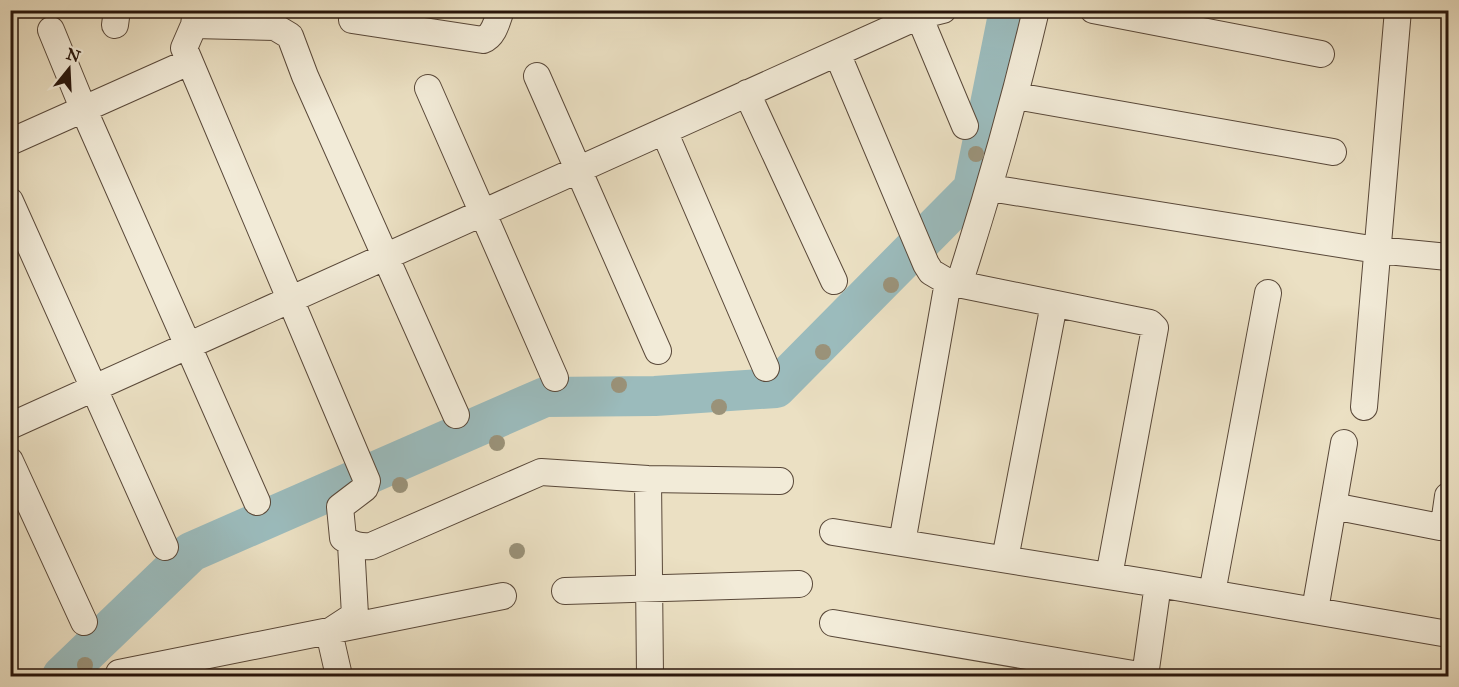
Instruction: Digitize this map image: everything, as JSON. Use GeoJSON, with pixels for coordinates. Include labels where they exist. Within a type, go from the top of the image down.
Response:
{"type":"FeatureCollection","features":[{"type":"Feature","properties":{"kind":"street"},"geometry":{"type":"LineString","coordinates":[[352,20],[483,40],[490,37],[501,10]]}},
{"type":"Feature","properties":{"kind":"street"},"geometry":{"type":"LineString","coordinates":[[902,543],[954,283],[990,188],[1016,96],[1036,10]]}},
{"type":"Feature","properties":{"kind":"street"},"geometry":{"type":"LineString","coordinates":[[1093,10],[1321,54]]}},
{"type":"Feature","properties":{"kind":"street"},"geometry":{"type":"LineString","coordinates":[[1364,407],[1398,10]]}},
{"type":"Feature","properties":{"kind":"street"},"geometry":{"type":"LineString","coordinates":[[10,426],[747,93],[931,13],[964,126]]}},
{"type":"Feature","properties":{"kind":"street"},"geometry":{"type":"LineString","coordinates":[[329,632],[355,615],[347,541],[340,507],[365,488],[367,482],[189,62],[184,48],[195,18],[275,27],[290,36],[305,76],[456,415]]}},
{"type":"Feature","properties":{"kind":"street"},"geometry":{"type":"LineString","coordinates":[[51,30],[83,108],[257,502]]}},
{"type":"Feature","properties":{"kind":"street"},"geometry":{"type":"LineString","coordinates":[[837,53],[931,272],[954,283],[1150,323],[1155,328],[1109,576]]}},
{"type":"Feature","properties":{"kind":"street"},"geometry":{"type":"LineString","coordinates":[[10,142],[189,62]]}},
{"type":"Feature","properties":{"kind":"street"},"geometry":{"type":"LineString","coordinates":[[537,76],[658,351]]}},
{"type":"Feature","properties":{"kind":"street"},"geometry":{"type":"LineString","coordinates":[[428,88],[555,378]]}},
{"type":"Feature","properties":{"kind":"street"},"geometry":{"type":"LineString","coordinates":[[747,93],[834,281]]}},
{"type":"Feature","properties":{"kind":"street"},"geometry":{"type":"LineString","coordinates":[[1016,96],[1333,152]]}},
{"type":"Feature","properties":{"kind":"street"},"geometry":{"type":"LineString","coordinates":[[664,131],[766,368]]}},
{"type":"Feature","properties":{"kind":"street"},"geometry":{"type":"LineString","coordinates":[[990,188],[1377,250],[1449,257]]}},
{"type":"Feature","properties":{"kind":"street"},"geometry":{"type":"LineString","coordinates":[[10,201],[165,547]]}},
{"type":"Feature","properties":{"kind":"street"},"geometry":{"type":"LineString","coordinates":[[1212,593],[1268,293]]}},
{"type":"Feature","properties":{"kind":"street"},"geometry":{"type":"LineString","coordinates":[[1005,559],[1054,304]]}},
{"type":"Feature","properties":{"kind":"street"},"geometry":{"type":"LineString","coordinates":[[1315,610],[1344,443]]}},
{"type":"Feature","properties":{"kind":"street"},"geometry":{"type":"LineString","coordinates":[[10,461],[84,621]]}},
{"type":"Feature","properties":{"kind":"street"},"geometry":{"type":"LineString","coordinates":[[347,541],[362,547],[371,546],[541,472],[648,479],[780,481]]}},
{"type":"Feature","properties":{"kind":"street"},"geometry":{"type":"LineString","coordinates":[[648,479],[650,676]]}},
{"type":"Feature","properties":{"kind":"street"},"geometry":{"type":"LineString","coordinates":[[1333,506],[1440,527],[1444,524],[1449,496]]}},
{"type":"Feature","properties":{"kind":"street"},"geometry":{"type":"LineString","coordinates":[[833,532],[1449,634]]}},
{"type":"Feature","properties":{"kind":"street"},"geometry":{"type":"LineString","coordinates":[[565,591],[799,584]]}},
{"type":"Feature","properties":{"kind":"street"},"geometry":{"type":"LineString","coordinates":[[833,623],[1145,676],[1158,584]]}},
{"type":"Feature","properties":{"kind":"street"},"geometry":{"type":"LineString","coordinates":[[119,673],[503,596]]}},
{"type":"Feature","properties":{"kind":"street"},"geometry":{"type":"LineString","coordinates":[[329,632],[339,676]]}},
{"type":"Feature","properties":{"kind":"waterway"},"geometry":{"type":"LineString","coordinates":[[62,676],[191,552],[545,397],[655,396],[776,388],[973,189],[1009,10]]}}]}
